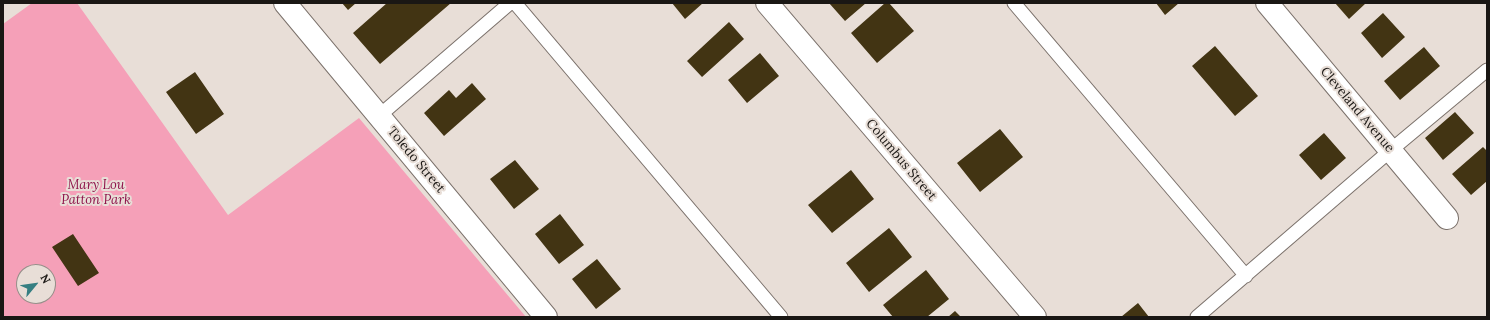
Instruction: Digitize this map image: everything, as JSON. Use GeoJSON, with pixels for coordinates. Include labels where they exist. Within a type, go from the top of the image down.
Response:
{"type":"FeatureCollection","features":[{"type":"Feature","properties":{"kind":"street","name":"Toledo Street"},"geometry":{"type":"LineString","coordinates":[[285,3],[546,317]]}},
{"type":"Feature","properties":{"kind":"street","name":"Columbus Street"},"geometry":{"type":"LineString","coordinates":[[767,3],[1035,317]]}},
{"type":"Feature","properties":{"kind":"street","name":"Cleveland Avenue"},"geometry":{"type":"LineString","coordinates":[[1267,3],[1447,218]]}},
{"type":"Feature","properties":{"kind":"lane"},"geometry":{"type":"LineString","coordinates":[[379,116],[510,3]]}},
{"type":"Feature","properties":{"kind":"lane"},"geometry":{"type":"LineString","coordinates":[[515,3],[781,317]]}},
{"type":"Feature","properties":{"kind":"lane"},"geometry":{"type":"LineString","coordinates":[[1014,3],[1246,276]]}},
{"type":"Feature","properties":{"kind":"lane"},"geometry":{"type":"LineString","coordinates":[[1197,317],[1391,150],[1487,70]]}},
{"type":"Feature","properties":{"kind":"green space","name":"Mary Lou Patton Park"},"geometry":{"type":"Polygon","coordinates":[[[32,3],[77,3],[228,215],[359,118],[526,317],[3,317],[3,24],[32,3]]]}},
{"type":"Feature","properties":{"kind":"building"},"geometry":{"type":"Polygon","coordinates":[[[342,3],[356,3],[348,10],[342,3]]]}},
{"type":"Feature","properties":{"kind":"building"},"geometry":{"type":"Polygon","coordinates":[[[387,3],[451,3],[380,64],[353,33],[387,3]]]}},
{"type":"Feature","properties":{"kind":"building"},"geometry":{"type":"Polygon","coordinates":[[[672,3],[703,3],[685,19],[672,3]]]}},
{"type":"Feature","properties":{"kind":"building"},"geometry":{"type":"Polygon","coordinates":[[[829,3],[866,3],[845,21],[829,3]]]}},
{"type":"Feature","properties":{"kind":"building"},"geometry":{"type":"Polygon","coordinates":[[[885,3],[889,3],[914,31],[877,63],[851,33],[885,3]]]}},
{"type":"Feature","properties":{"kind":"building"},"geometry":{"type":"Polygon","coordinates":[[[1156,3],[1179,3],[1165,15],[1156,3]]]}},
{"type":"Feature","properties":{"kind":"building"},"geometry":{"type":"Polygon","coordinates":[[[1335,3],[1366,3],[1349,19],[1335,3]]]}},
{"type":"Feature","properties":{"kind":"building"},"geometry":{"type":"Polygon","coordinates":[[[1383,13],[1405,37],[1382,58],[1361,33],[1383,13]]]}},
{"type":"Feature","properties":{"kind":"building"},"geometry":{"type":"Polygon","coordinates":[[[729,22],[744,39],[702,77],[687,61],[729,22]]]}},
{"type":"Feature","properties":{"kind":"building"},"geometry":{"type":"Polygon","coordinates":[[[1215,46],[1258,96],[1235,116],[1192,66],[1215,46]]]}},
{"type":"Feature","properties":{"kind":"building"},"geometry":{"type":"Polygon","coordinates":[[[1424,47],[1440,66],[1400,100],[1384,81],[1424,47]]]}},
{"type":"Feature","properties":{"kind":"building"},"geometry":{"type":"Polygon","coordinates":[[[760,53],[779,76],[747,103],[728,80],[760,53]]]}},
{"type":"Feature","properties":{"kind":"building"},"geometry":{"type":"Polygon","coordinates":[[[195,72],[224,114],[196,134],[166,92],[195,72]]]}},
{"type":"Feature","properties":{"kind":"building"},"geometry":{"type":"Polygon","coordinates":[[[472,83],[486,99],[444,136],[424,113],[449,90],[456,98],[472,83]]]}},
{"type":"Feature","properties":{"kind":"building"},"geometry":{"type":"Polygon","coordinates":[[[1455,112],[1474,133],[1443,160],[1425,138],[1455,112]]]}},
{"type":"Feature","properties":{"kind":"building"},"geometry":{"type":"Polygon","coordinates":[[[1000,129],[1023,157],[980,192],[957,163],[1000,129]]]}},
{"type":"Feature","properties":{"kind":"building"},"geometry":{"type":"Polygon","coordinates":[[[1324,133],[1346,158],[1321,180],[1299,155],[1324,133]]]}},
{"type":"Feature","properties":{"kind":"building"},"geometry":{"type":"Polygon","coordinates":[[[1483,147],[1487,151],[1487,181],[1471,195],[1452,174],[1483,147]]]}},
{"type":"Feature","properties":{"kind":"building"},"geometry":{"type":"Polygon","coordinates":[[[515,160],[539,189],[514,209],[490,179],[515,160]]]}},
{"type":"Feature","properties":{"kind":"building"},"geometry":{"type":"Polygon","coordinates":[[[851,170],[874,199],[832,233],[808,205],[851,170]]]}},
{"type":"Feature","properties":{"kind":"building"},"geometry":{"type":"Polygon","coordinates":[[[560,214],[584,245],[559,264],[535,234],[560,214]]]}},
{"type":"Feature","properties":{"kind":"building"},"geometry":{"type":"Polygon","coordinates":[[[889,228],[912,257],[869,292],[846,263],[889,228]]]}},
{"type":"Feature","properties":{"kind":"building"},"geometry":{"type":"Polygon","coordinates":[[[73,234],[99,273],[78,286],[52,247],[73,234]]]}},
{"type":"Feature","properties":{"kind":"building"},"geometry":{"type":"Polygon","coordinates":[[[597,259],[621,289],[596,309],[572,279],[597,259]]]}},
{"type":"Feature","properties":{"kind":"building"},"geometry":{"type":"Polygon","coordinates":[[[926,270],[949,299],[927,317],[893,317],[883,305],[926,270]]]}},
{"type":"Feature","properties":{"kind":"building"},"geometry":{"type":"Polygon","coordinates":[[[1138,303],[1149,317],[1121,317],[1138,303]]]}},
{"type":"Feature","properties":{"kind":"building"},"geometry":{"type":"Polygon","coordinates":[[[955,311],[961,317],[948,317],[955,311]]]}}]}
